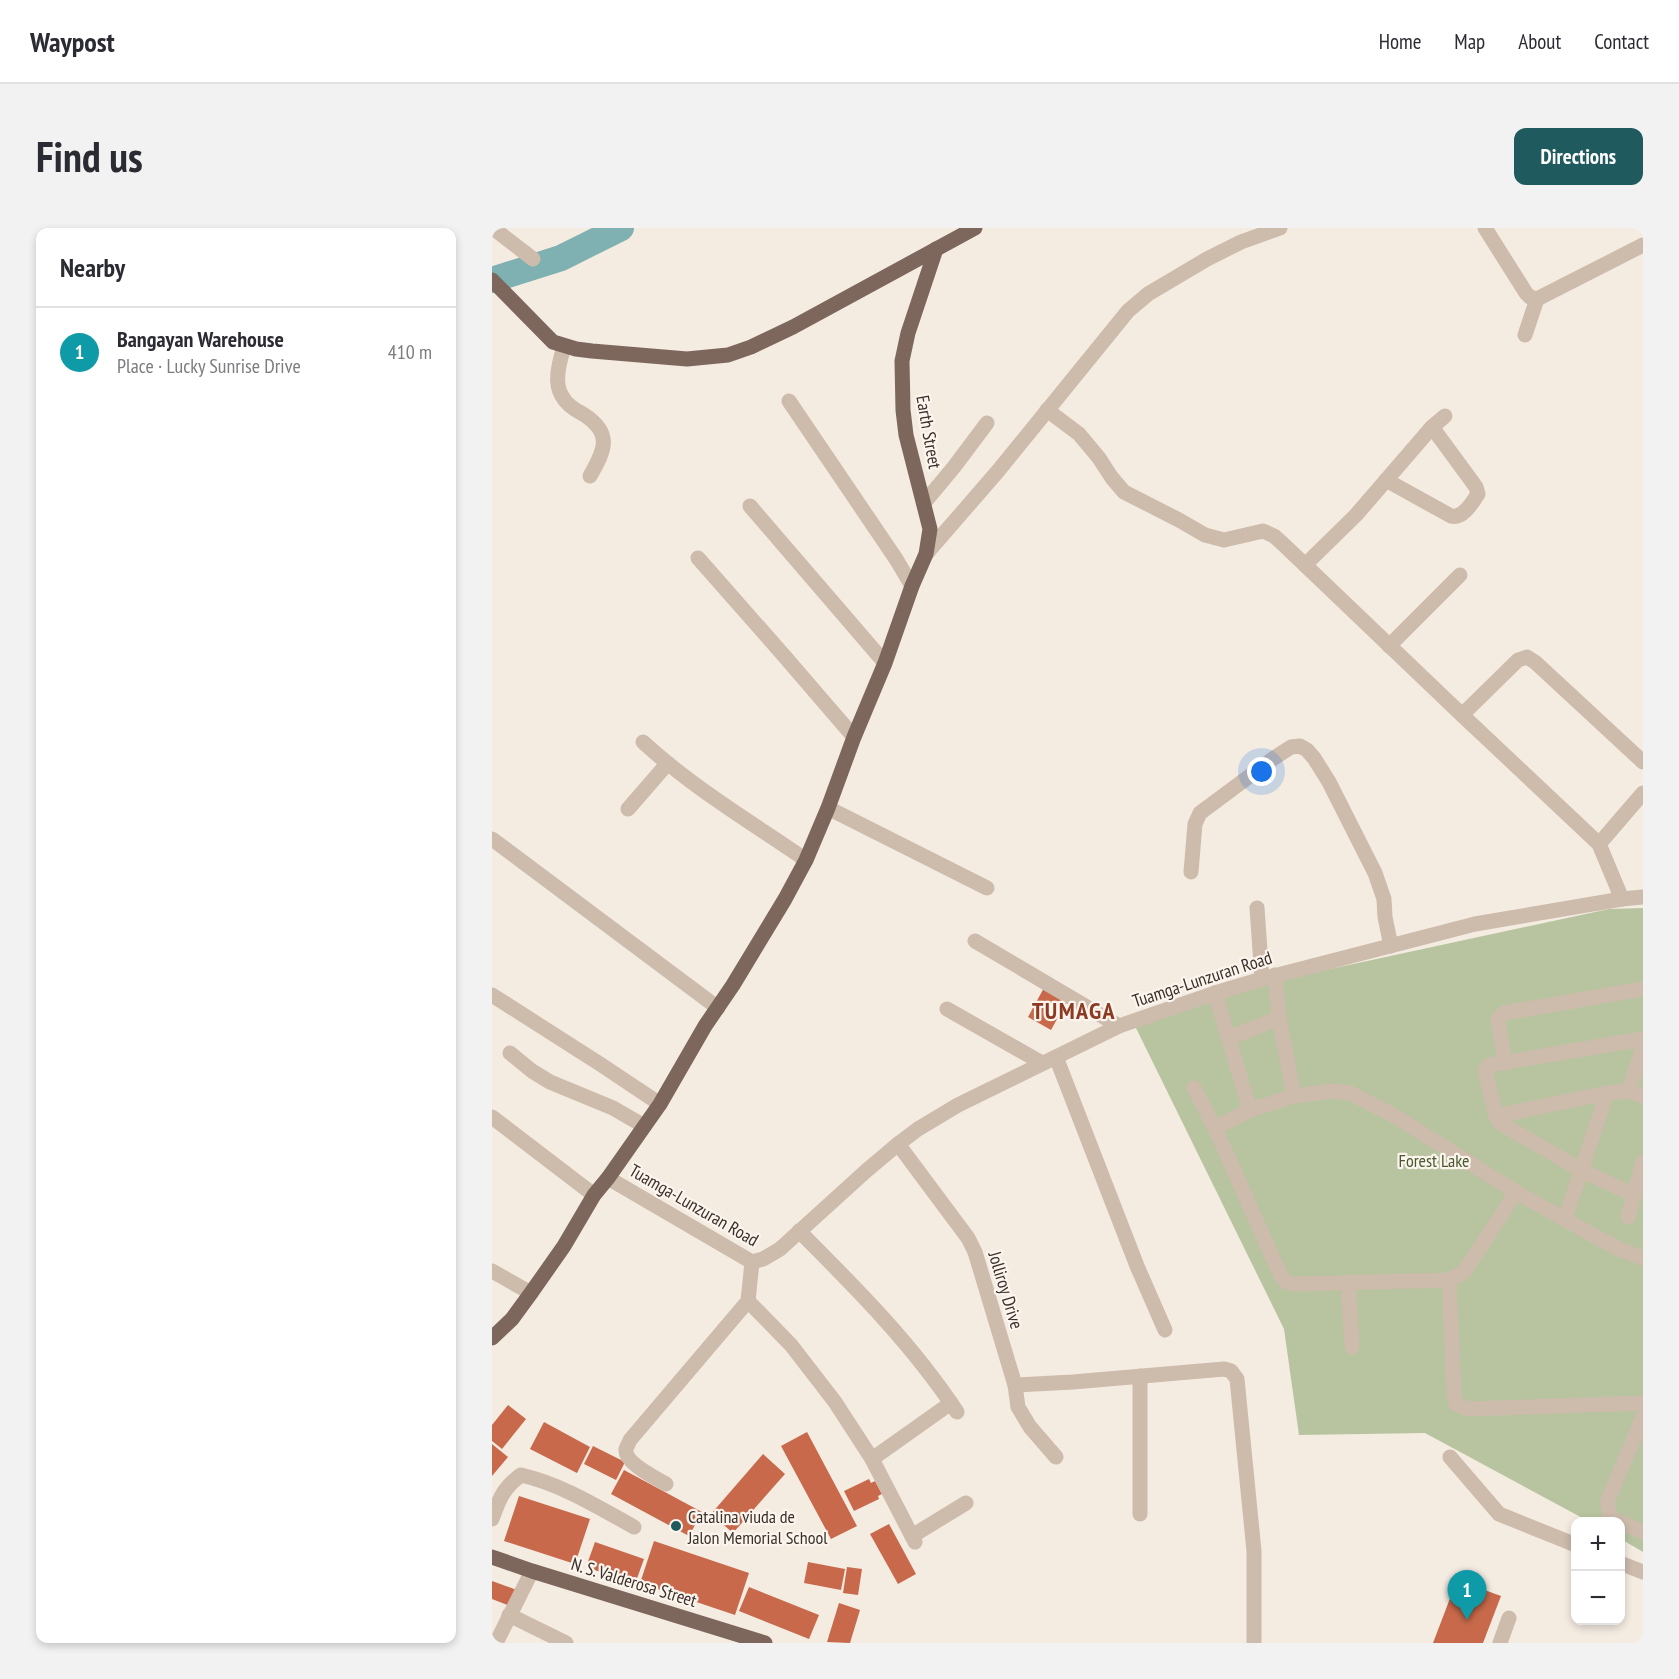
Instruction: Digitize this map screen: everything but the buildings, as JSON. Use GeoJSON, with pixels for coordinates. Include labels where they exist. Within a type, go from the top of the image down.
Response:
{"type":"FeatureCollection","features":[{"type":"Feature","properties":{"kind":"main road"},"geometry":{"type":"LineString","coordinates":[[492,280],[553,342],[564,346],[592,351],[687,359],[728,355],[793,327],[975,228]]}},
{"type":"Feature","properties":{"kind":"main road","name":"Earth Street"},"geometry":{"type":"LineString","coordinates":[[492,1338],[512,1319],[531,1293],[601,1187],[660,1104],[779,909],[806,860],[828,808],[926,554],[930,529],[906,435],[902,361],[908,333],[936,249]]}},
{"type":"Feature","properties":{"kind":"main road","name":"N. S. Valderosa Street"},"geometry":{"type":"LineString","coordinates":[[492,1557],[765,1643]]}},
{"type":"Feature","properties":{"kind":"street"},"geometry":{"type":"LineString","coordinates":[[493,228],[533,259]]}},
{"type":"Feature","properties":{"kind":"street"},"geometry":{"type":"LineString","coordinates":[[926,554],[998,471],[1128,311],[1148,294],[1207,260],[1233,246],[1280,228]]}},
{"type":"Feature","properties":{"kind":"street"},"geometry":{"type":"LineString","coordinates":[[1485,228],[1526,293],[1537,299],[1643,245]]}},
{"type":"Feature","properties":{"kind":"street"},"geometry":{"type":"LineString","coordinates":[[1525,335],[1537,299]]}},
{"type":"Feature","properties":{"kind":"street"},"geometry":{"type":"LineString","coordinates":[[564,346],[559,365],[558,382],[561,395],[576,410],[590,418],[600,429],[605,440],[600,459],[590,476]]}},
{"type":"Feature","properties":{"kind":"street"},"geometry":{"type":"LineString","coordinates":[[789,401],[912,586]]}},
{"type":"Feature","properties":{"kind":"street"},"geometry":{"type":"LineString","coordinates":[[1047,410],[1079,434],[1124,492],[1205,535],[1215,538],[1224,540],[1263,531],[1274,536],[1599,844],[1622,899]]}},
{"type":"Feature","properties":{"kind":"street"},"geometry":{"type":"LineString","coordinates":[[1305,565],[1356,515],[1432,427],[1445,416]]}},
{"type":"Feature","properties":{"kind":"street"},"geometry":{"type":"LineString","coordinates":[[924,503],[987,423]]}},
{"type":"Feature","properties":{"kind":"street"},"geometry":{"type":"LineString","coordinates":[[1386,480],[1451,516],[1461,515],[1475,499],[1478,494],[1476,487],[1432,427]]}},
{"type":"Feature","properties":{"kind":"street"},"geometry":{"type":"LineString","coordinates":[[750,506],[885,663]]}},
{"type":"Feature","properties":{"kind":"street"},"geometry":{"type":"LineString","coordinates":[[698,558],[854,737]]}},
{"type":"Feature","properties":{"kind":"street"},"geometry":{"type":"LineString","coordinates":[[1389,646],[1460,575]]}},
{"type":"Feature","properties":{"kind":"street"},"geometry":{"type":"LineString","coordinates":[[1462,715],[1518,660],[1527,657],[1643,762]]}},
{"type":"Feature","properties":{"kind":"street"},"geometry":{"type":"LineString","coordinates":[[643,742],[667,764],[806,860]]}},
{"type":"Feature","properties":{"kind":"street"},"geometry":{"type":"LineString","coordinates":[[1191,872],[1195,824],[1200,813],[1274,758],[1291,747],[1300,746],[1314,758],[1329,782],[1374,873],[1384,899],[1391,945]]}},
{"type":"Feature","properties":{"kind":"street"},"geometry":{"type":"LineString","coordinates":[[628,809],[667,764]]}},
{"type":"Feature","properties":{"kind":"street"},"geometry":{"type":"LineString","coordinates":[[1599,844],[1643,793]]}},
{"type":"Feature","properties":{"kind":"street"},"geometry":{"type":"LineString","coordinates":[[828,808],[987,888]]}},
{"type":"Feature","properties":{"kind":"street"},"geometry":{"type":"LineString","coordinates":[[492,839],[718,1008]]}},
{"type":"Feature","properties":{"kind":"street","name":"Tuamga-Lunzuran Road"},"geometry":{"type":"LineString","coordinates":[[492,1117],[601,1187],[752,1262],[763,1259],[780,1249],[898,1144],[918,1129],[958,1105],[1119,1026],[1268,977],[1475,924],[1643,897]]}},
{"type":"Feature","properties":{"kind":"street"},"geometry":{"type":"LineString","coordinates":[[1257,908],[1268,977],[1279,1018],[1294,1096]]}},
{"type":"Feature","properties":{"kind":"street"},"geometry":{"type":"LineString","coordinates":[[975,941],[1119,1026]]}},
{"type":"Feature","properties":{"kind":"street"},"geometry":{"type":"LineString","coordinates":[[1504,1063],[1498,1022],[1504,1013],[1643,988]]}},
{"type":"Feature","properties":{"kind":"street"},"geometry":{"type":"LineString","coordinates":[[1215,993],[1250,1110]]}},
{"type":"Feature","properties":{"kind":"street"},"geometry":{"type":"LineString","coordinates":[[492,995],[660,1104]]}},
{"type":"Feature","properties":{"kind":"street"},"geometry":{"type":"LineString","coordinates":[[947,1009],[1049,1060],[1165,1330]]}},
{"type":"Feature","properties":{"kind":"street"},"geometry":{"type":"LineString","coordinates":[[1229,1038],[1279,1018]]}},
{"type":"Feature","properties":{"kind":"street"},"geometry":{"type":"LineString","coordinates":[[1634,1195],[1581,1170],[1505,1127],[1496,1116],[1485,1071],[1489,1065],[1643,1039]]}},
{"type":"Feature","properties":{"kind":"street"},"geometry":{"type":"LineString","coordinates":[[1496,1116],[1607,1093],[1636,1094],[1643,1047]]}},
{"type":"Feature","properties":{"kind":"street"},"geometry":{"type":"LineString","coordinates":[[510,1053],[550,1082],[613,1108],[644,1126]]}},
{"type":"Feature","properties":{"kind":"street"},"geometry":{"type":"LineString","coordinates":[[1194,1088],[1215,1128],[1280,1274],[1286,1282],[1294,1284],[1449,1280],[1464,1272],[1516,1192]]}},
{"type":"Feature","properties":{"kind":"street"},"geometry":{"type":"LineString","coordinates":[[1215,1128],[1250,1110],[1294,1096],[1332,1091],[1350,1093],[1393,1116],[1516,1192],[1621,1250],[1643,1258]]}},
{"type":"Feature","properties":{"kind":"street"},"geometry":{"type":"LineString","coordinates":[[1565,1219],[1607,1093]]}},
{"type":"Feature","properties":{"kind":"street","name":"Jolliroy Drive"},"geometry":{"type":"LineString","coordinates":[[898,1144],[968,1238],[975,1252],[1015,1386],[1018,1407],[1030,1427],[1056,1457]]}},
{"type":"Feature","properties":{"kind":"street"},"geometry":{"type":"LineString","coordinates":[[1628,1217],[1643,1162]]}},
{"type":"Feature","properties":{"kind":"street"},"geometry":{"type":"LineString","coordinates":[[799,1231],[898,1334],[954,1407],[872,1459]]}},
{"type":"Feature","properties":{"kind":"street"},"geometry":{"type":"LineString","coordinates":[[666,1484],[638,1467],[627,1456],[626,1449],[630,1440],[748,1301],[752,1262]]}},
{"type":"Feature","properties":{"kind":"street"},"geometry":{"type":"LineString","coordinates":[[492,1271],[531,1293]]}},
{"type":"Feature","properties":{"kind":"street"},"geometry":{"type":"LineString","coordinates":[[1449,1280],[1456,1404],[1468,1408],[1643,1403]]}},
{"type":"Feature","properties":{"kind":"street"},"geometry":{"type":"LineString","coordinates":[[1348,1282],[1352,1347]]}},
{"type":"Feature","properties":{"kind":"street"},"geometry":{"type":"LineString","coordinates":[[748,1301],[791,1345],[836,1402],[872,1459],[914,1539],[966,1503]]}},
{"type":"Feature","properties":{"kind":"street"},"geometry":{"type":"LineString","coordinates":[[1015,1386],[1224,1369],[1231,1371],[1237,1378],[1254,1551],[1254,1643]]}},
{"type":"Feature","properties":{"kind":"street"},"geometry":{"type":"LineString","coordinates":[[1140,1376],[1140,1514]]}},
{"type":"Feature","properties":{"kind":"street"},"geometry":{"type":"LineString","coordinates":[[1613,1517],[1607,1509],[1608,1500],[1643,1417]]}},
{"type":"Feature","properties":{"kind":"street"},"geometry":{"type":"LineString","coordinates":[[1450,1457],[1499,1514],[1571,1543]]}},
{"type":"Feature","properties":{"kind":"street"},"geometry":{"type":"LineString","coordinates":[[492,1519],[510,1483],[521,1475],[537,1478],[586,1500],[634,1527]]}},
{"type":"Feature","properties":{"kind":"street"},"geometry":{"type":"LineString","coordinates":[[1625,1524],[1643,1532]]}},
{"type":"Feature","properties":{"kind":"street"},"geometry":{"type":"LineString","coordinates":[[1625,1565],[1643,1572]]}},
{"type":"Feature","properties":{"kind":"street"},"geometry":{"type":"LineString","coordinates":[[496,1643],[531,1571]]}},
{"type":"Feature","properties":{"kind":"street"},"geometry":{"type":"LineString","coordinates":[[509,1615],[566,1643]]}},
{"type":"Feature","properties":{"kind":"street"},"geometry":{"type":"LineString","coordinates":[[1500,1643],[1509,1618]]}},
{"type":"Feature","properties":{"kind":"green space","name":"Forest Lake"},"geometry":{"type":"Polygon","coordinates":[[[1643,908],[1643,1552],[1625,1541],[1625,1517],[1581,1517],[1425,1433],[1299,1435],[1284,1329],[1135,1026],[1279,980],[1609,909],[1643,908]]]}},
{"type":"Feature","properties":{"kind":"waterway"},"geometry":{"type":"LineString","coordinates":[[492,280],[561,258],[621,228]]}},
{"type":"Feature","properties":{"kind":"place","name":"Catalina viuda de Jalon Memorial School"},"geometry":{"type":"Point","coordinates":[676,1526]}},
{"type":"Feature","properties":{"kind":"place","name":"Bangayan Warehouse"},"geometry":{"type":"Point","coordinates":[1467,1620]}},
{"type":"Feature","properties":{"kind":"district","name":"TUMAGA"},"geometry":{"type":"Point","coordinates":[1074,1010]}}]}
